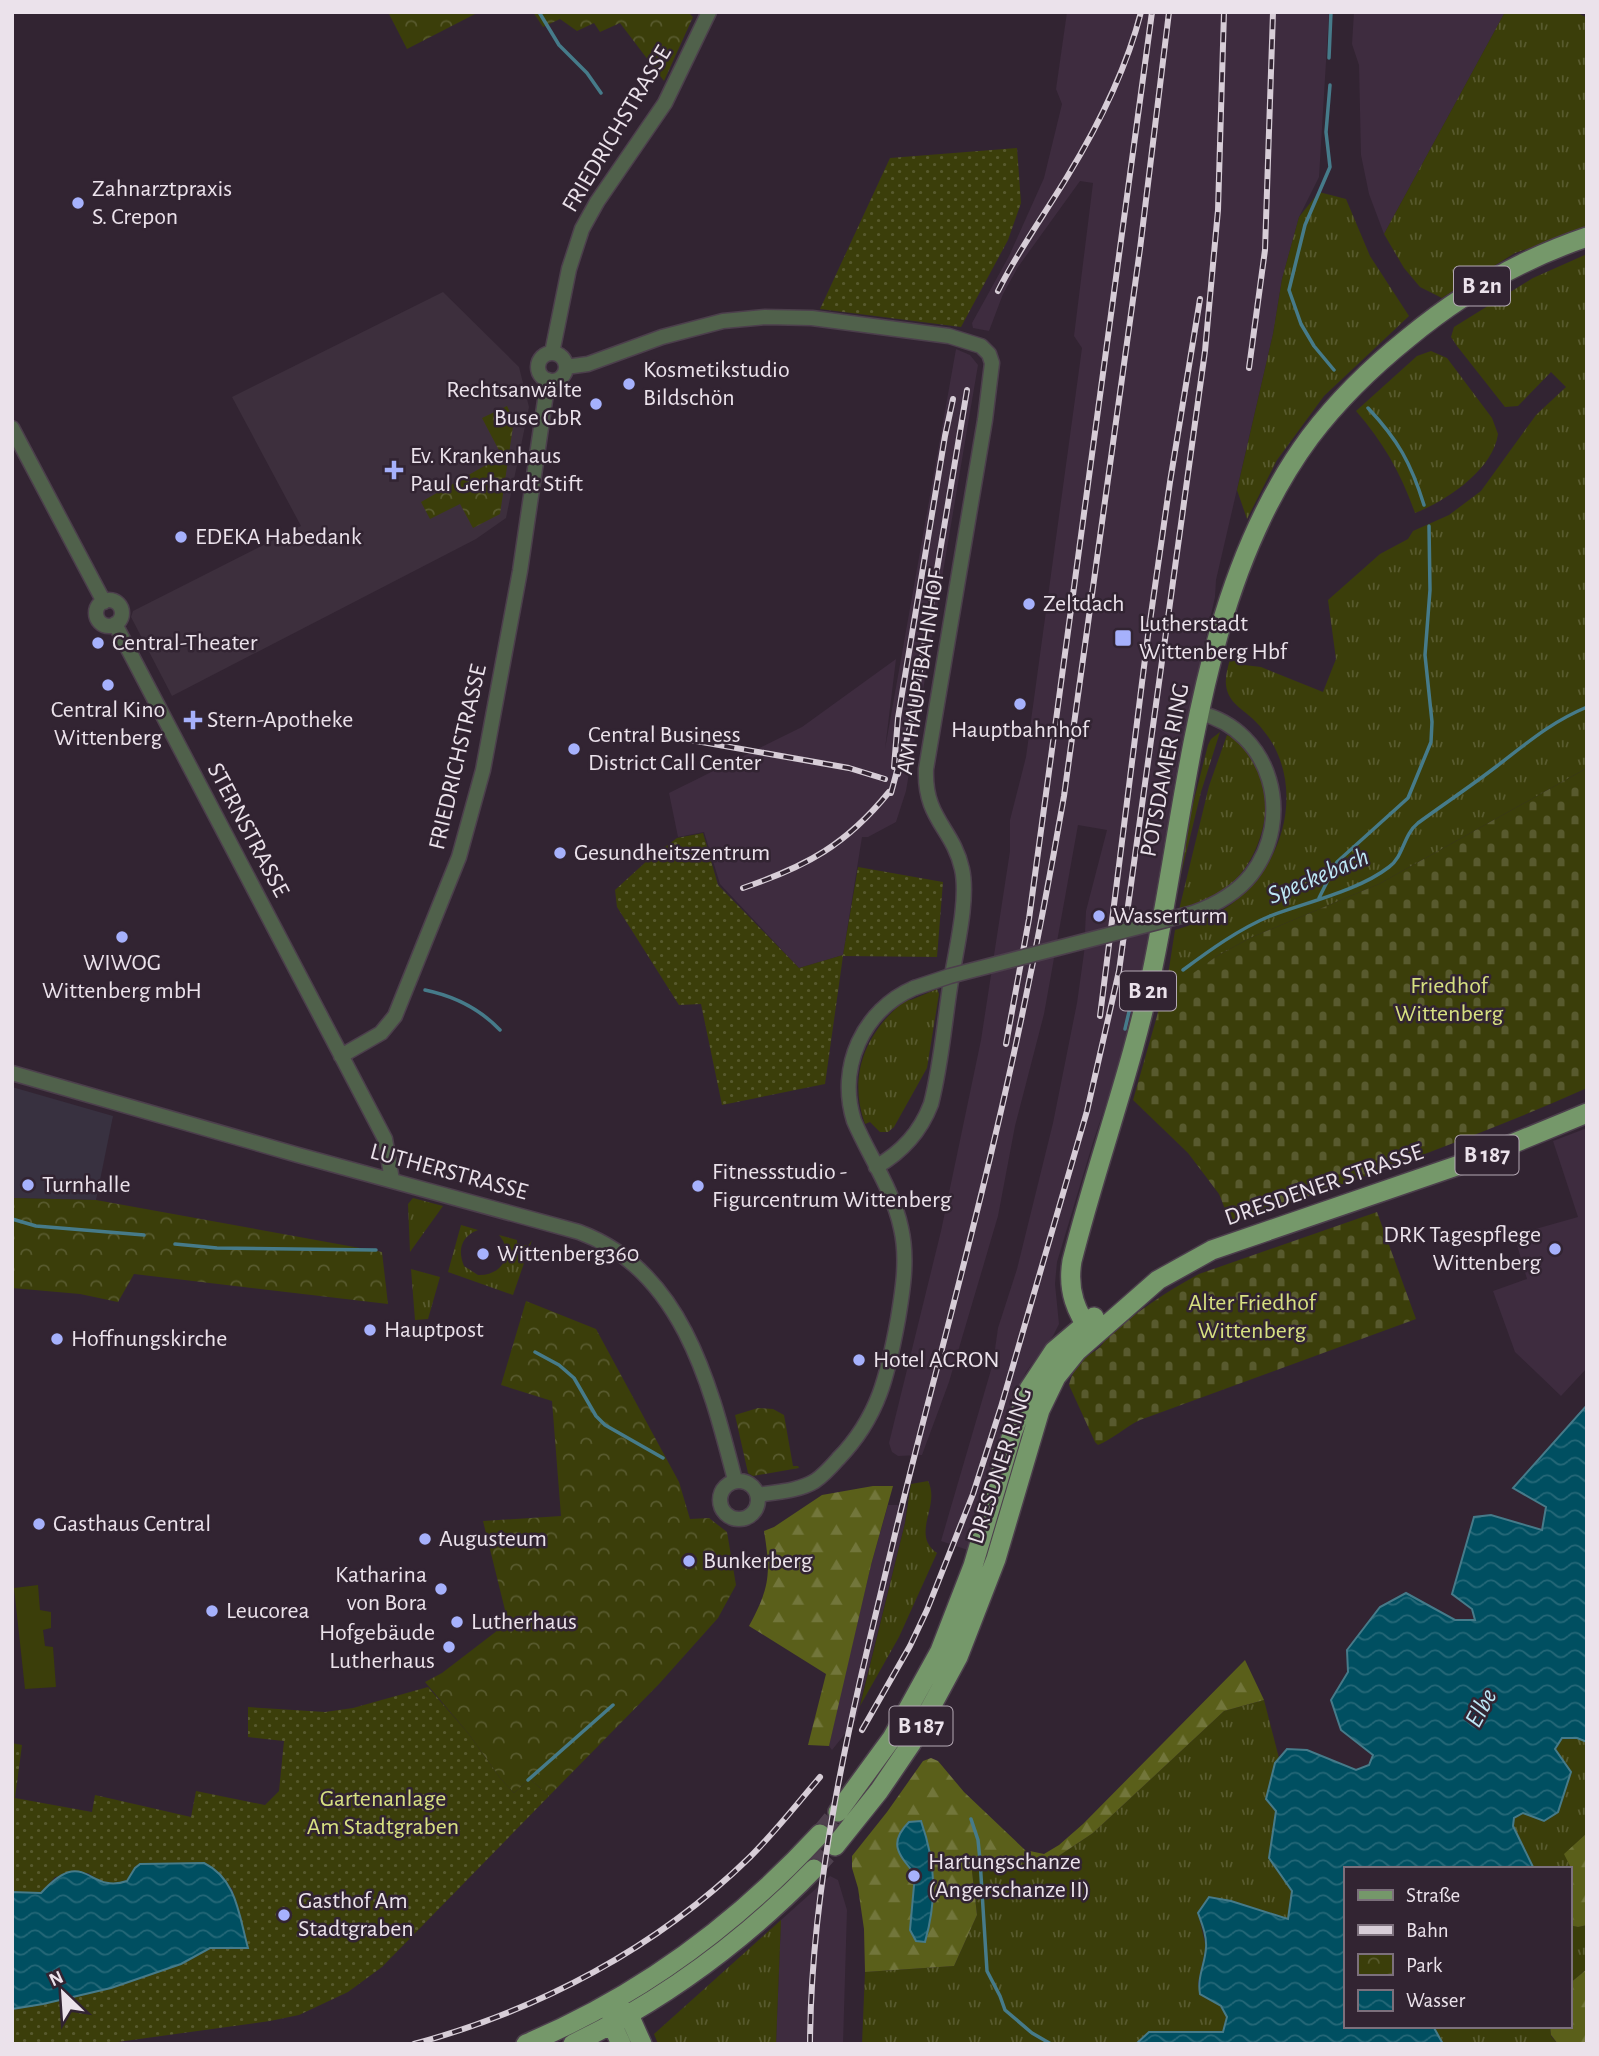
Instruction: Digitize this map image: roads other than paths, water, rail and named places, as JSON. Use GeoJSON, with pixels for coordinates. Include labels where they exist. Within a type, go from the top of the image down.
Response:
{"type":"FeatureCollection","features":[{"type":"Feature","properties":{"kind":"main road","name":"POTSDAMER RING"},"geometry":{"type":"LineString","coordinates":[[1088,1330],[1078,1315],[1070,1289],[1072,1261],[1147,994],[1200,713],[1233,593],[1249,548],[1280,484],[1321,423],[1386,356],[1449,307],[1516,267],[1587,237]]}},
{"type":"Feature","properties":{"kind":"main road","name":"DRESDENER STRASSE"},"geometry":{"type":"LineString","coordinates":[[1158,1280],[1221,1246],[1478,1158],[1587,1113]]}},
{"type":"Feature","properties":{"kind":"main road","name":"DRESDNER RING"},"geometry":{"type":"LineString","coordinates":[[526,2044],[611,2003],[665,1970],[716,1933],[827,1840],[879,1791],[925,1721],[958,1657],[984,1562],[1045,1399],[1088,1330],[1158,1280]]}},
{"type":"Feature","properties":{"kind":"main road","name":"DRESDNER RING"},"geometry":{"type":"LineString","coordinates":[[838,1812],[881,1755],[914,1700],[984,1562]]}},
{"type":"Feature","properties":{"kind":"main road"},"geometry":{"type":"LineString","coordinates":[[573,2044],[666,1993],[719,1955],[762,1919],[814,1869]]}},
{"type":"Feature","properties":{"kind":"main road"},"geometry":{"type":"LineString","coordinates":[[611,2003],[642,2044]]}},
{"type":"Feature","properties":{"kind":"main road"},"geometry":{"type":"LineString","coordinates":[[621,2019],[621,2044]]}},
{"type":"Feature","properties":{"kind":"street","name":"FRIEDRICHSTRASSE"},"geometry":{"type":"LineString","coordinates":[[341,1056],[374,1038],[391,1023],[453,874],[466,835],[494,718],[520,571],[548,380],[541,375],[538,365],[543,356],[552,353],[569,269],[582,229],[597,202],[665,103],[709,12]]}},
{"type":"Feature","properties":{"kind":"street","name":"AM HAUPTBAHNHOF"},"geometry":{"type":"LineString","coordinates":[[566,367],[588,364],[635,345],[698,327],[737,319],[781,317],[812,318],[949,336],[977,343],[991,358],[985,421],[926,769],[926,789],[931,808],[962,867],[963,895],[959,928],[931,1104],[922,1124],[903,1149],[876,1167]]}},
{"type":"Feature","properties":{"kind":"street"},"geometry":{"type":"LineString","coordinates":[[548,380],[560,378],[566,367],[562,357],[552,353]]}},
{"type":"Feature","properties":{"kind":"street","name":"STERNSTRASSE"},"geometry":{"type":"LineString","coordinates":[[12,428],[104,601],[114,601],[120,606],[122,616],[115,624],[341,1056]]}},
{"type":"Feature","properties":{"kind":"street"},"geometry":{"type":"LineString","coordinates":[[758,1495],[808,1484],[824,1473],[860,1433],[883,1388],[890,1364],[905,1252],[898,1215],[851,1113],[848,1086],[856,1049],[870,1021],[890,1001],[914,988],[950,976],[1193,913],[1223,899],[1250,876],[1267,843],[1272,807],[1270,782],[1256,751],[1243,735],[1226,722],[1200,713]]}},
{"type":"Feature","properties":{"kind":"street"},"geometry":{"type":"LineString","coordinates":[[341,1056],[385,1139],[392,1180]]}},
{"type":"Feature","properties":{"kind":"street","name":"LUTHERSTRASSE"},"geometry":{"type":"LineString","coordinates":[[12,1073],[579,1231],[609,1245],[634,1263],[660,1293],[693,1347],[709,1386],[735,1480]]}},
{"type":"Feature","properties":{"kind":"street"},"geometry":{"type":"LineString","coordinates":[[735,1480],[750,1484],[758,1495],[757,1506],[750,1515],[740,1519],[726,1514],[720,1505],[720,1495],[725,1486],[735,1480]]}},
{"type":"Feature","properties":{"kind":"water","name":"Elbe"},"geometry":{"type":"Polygon","coordinates":[[[1587,1405],[1587,1742],[1577,1738],[1562,1738],[1555,1749],[1571,1772],[1558,1812],[1544,1821],[1523,1813],[1514,1818],[1513,1826],[1533,1867],[1344,1867],[1344,2028],[1434,2028],[1443,2044],[1136,2044],[1149,2032],[1223,2032],[1227,2017],[1221,2006],[1200,1994],[1206,1944],[1198,1913],[1209,1897],[1288,1919],[1292,1891],[1269,1858],[1276,1811],[1266,1799],[1275,1763],[1287,1749],[1307,1750],[1356,1770],[1369,1765],[1373,1755],[1341,1730],[1331,1700],[1348,1672],[1347,1650],[1380,1607],[1406,1593],[1455,1620],[1475,1620],[1472,1609],[1452,1594],[1474,1517],[1491,1515],[1542,1530],[1546,1507],[1513,1488],[1587,1405]]]}},
{"type":"Feature","properties":{"kind":"water"},"geometry":{"type":"Polygon","coordinates":[[[921,1821],[930,1852],[933,1882],[932,1911],[925,1942],[916,1941],[910,1930],[915,1874],[900,1854],[897,1842],[909,1822],[921,1821]]]}},
{"type":"Feature","properties":{"kind":"water"},"geometry":{"type":"Polygon","coordinates":[[[204,1863],[215,1870],[230,1888],[248,1948],[210,1948],[181,1964],[111,1988],[12,2009],[12,1892],[41,1893],[68,1872],[77,1871],[114,1884],[127,1881],[140,1864],[204,1863]]]}},
{"type":"Feature","properties":{"kind":"waterway"},"geometry":{"type":"LineString","coordinates":[[539,12],[559,45],[587,73],[601,93]]}},
{"type":"Feature","properties":{"kind":"waterway"},"geometry":{"type":"LineString","coordinates":[[1329,58],[1331,12]]}},
{"type":"Feature","properties":{"kind":"waterway"},"geometry":{"type":"LineString","coordinates":[[1330,85],[1326,132],[1330,167],[1305,225],[1289,290],[1301,324],[1314,346],[1334,370]]}},
{"type":"Feature","properties":{"kind":"waterway"},"geometry":{"type":"LineString","coordinates":[[1368,408],[1402,453],[1424,505]]}},
{"type":"Feature","properties":{"kind":"waterway"},"geometry":{"type":"LineString","coordinates":[[1319,898],[1337,862],[1408,798],[1431,742],[1432,722],[1425,655],[1430,590],[1429,526]]}},
{"type":"Feature","properties":{"kind":"waterway","name":"Speckebach"},"geometry":{"type":"LineString","coordinates":[[1183,970],[1225,940],[1258,921],[1363,883],[1377,875],[1394,862],[1409,833],[1418,823],[1540,734],[1587,707]]}},
{"type":"Feature","properties":{"kind":"waterway","name":"Speckebach"},"geometry":{"type":"LineString","coordinates":[[1125,1029],[1135,986],[1139,984]]}},
{"type":"Feature","properties":{"kind":"waterway"},"geometry":{"type":"LineString","coordinates":[[425,990],[466,1004],[484,1015],[500,1030]]}},
{"type":"Feature","properties":{"kind":"waterway"},"geometry":{"type":"LineString","coordinates":[[12,1219],[36,1226],[144,1235]]}},
{"type":"Feature","properties":{"kind":"waterway"},"geometry":{"type":"LineString","coordinates":[[175,1244],[217,1248],[376,1250]]}},
{"type":"Feature","properties":{"kind":"waterway"},"geometry":{"type":"LineString","coordinates":[[535,1352],[559,1365],[574,1378],[596,1416],[605,1425],[663,1458]]}},
{"type":"Feature","properties":{"kind":"waterway"},"geometry":{"type":"LineString","coordinates":[[528,1780],[613,1705]]}},
{"type":"Feature","properties":{"kind":"waterway","name":"Speckebach"},"geometry":{"type":"LineString","coordinates":[[971,1819],[978,1840],[987,1971],[1005,2010],[1032,2033],[1051,2044]]}},
{"type":"Feature","properties":{"kind":"waterway","name":"Speckebach"},"geometry":{"type":"LineString","coordinates":[[1074,2044],[1115,2044]]}},
{"type":"Feature","properties":{"kind":"tunnel"},"geometry":{"type":"LineString","coordinates":[[820,1834],[838,1812]]}},
{"type":"Feature","properties":{"kind":"tunnel"},"geometry":{"type":"LineString","coordinates":[[814,1869],[835,1846]]}},
{"type":"Feature","properties":{"kind":"railway"},"geometry":{"type":"LineString","coordinates":[[998,291],[1100,118],[1119,77],[1141,12]]}},
{"type":"Feature","properties":{"kind":"railway"},"geometry":{"type":"LineString","coordinates":[[1006,1044],[1029,919],[1152,12]]}},
{"type":"Feature","properties":{"kind":"railway"},"geometry":{"type":"LineString","coordinates":[[810,2044],[818,1913],[838,1783],[909,1478],[1004,1098],[1032,969],[1064,796],[1140,249],[1169,12]]}},
{"type":"Feature","properties":{"kind":"railway"},"geometry":{"type":"LineString","coordinates":[[862,1730],[910,1646],[927,1610],[973,1494],[1087,1111],[1119,971],[1205,351],[1218,210],[1224,12]]}},
{"type":"Feature","properties":{"kind":"railway"},"geometry":{"type":"LineString","coordinates":[[1249,368],[1265,250],[1273,12]]}},
{"type":"Feature","properties":{"kind":"railway"},"geometry":{"type":"LineString","coordinates":[[1100,1016],[1148,635],[1200,299]]}},
{"type":"Feature","properties":{"kind":"railway"},"geometry":{"type":"LineString","coordinates":[[898,774],[912,719],[967,390]]}},
{"type":"Feature","properties":{"kind":"railway"},"geometry":{"type":"LineString","coordinates":[[894,767],[898,718],[953,399]]}},
{"type":"Feature","properties":{"kind":"railway"},"geometry":{"type":"LineString","coordinates":[[685,739],[849,768],[885,779]]}},
{"type":"Feature","properties":{"kind":"railway"},"geometry":{"type":"LineString","coordinates":[[891,793],[898,767]]}},
{"type":"Feature","properties":{"kind":"railway"},"geometry":{"type":"LineString","coordinates":[[743,888],[787,871],[824,852],[857,826],[889,792]]}},
{"type":"Feature","properties":{"kind":"railway"},"geometry":{"type":"LineString","coordinates":[[414,2044],[461,2030],[551,1994],[636,1947],[676,1920],[750,1857],[820,1777]]}},
{"type":"Feature","properties":{"kind":"place","name":"Zahnarztpraxis S. Crepon"},"geometry":{"type":"Point","coordinates":[78,203]}},
{"type":"Feature","properties":{"kind":"place","name":"Kosmetikstudio Bildschön"},"geometry":{"type":"Point","coordinates":[629,384]}},
{"type":"Feature","properties":{"kind":"place","name":"Rechtsanwälte Buse GbR"},"geometry":{"type":"Point","coordinates":[596,404]}},
{"type":"Feature","properties":{"kind":"place","name":"Ev. Krankenhaus Paul Gerhardt Stift"},"geometry":{"type":"Point","coordinates":[394,470]}},
{"type":"Feature","properties":{"kind":"place","name":"EDEKA Habedank"},"geometry":{"type":"Point","coordinates":[181,537]}},
{"type":"Feature","properties":{"kind":"place","name":"Zeltdach"},"geometry":{"type":"Point","coordinates":[1029,604]}},
{"type":"Feature","properties":{"kind":"place","name":"Lutherstadt Wittenberg Hbf"},"geometry":{"type":"Point","coordinates":[1123,638]}},
{"type":"Feature","properties":{"kind":"place","name":"Central-Theater"},"geometry":{"type":"Point","coordinates":[98,643]}},
{"type":"Feature","properties":{"kind":"place","name":"Central Kino Wittenberg"},"geometry":{"type":"Point","coordinates":[108,685]}},
{"type":"Feature","properties":{"kind":"place","name":"Hauptbahnhof"},"geometry":{"type":"Point","coordinates":[1020,704]}},
{"type":"Feature","properties":{"kind":"place","name":"Stern-Apotheke"},"geometry":{"type":"Point","coordinates":[193,720]}},
{"type":"Feature","properties":{"kind":"place","name":"Central Business District Call Center"},"geometry":{"type":"Point","coordinates":[574,749]}},
{"type":"Feature","properties":{"kind":"place","name":"Gesundheitszentrum"},"geometry":{"type":"Point","coordinates":[560,853]}},
{"type":"Feature","properties":{"kind":"place","name":"Wasserturm"},"geometry":{"type":"Point","coordinates":[1099,916]}},
{"type":"Feature","properties":{"kind":"place","name":"WIWOG Wittenberg mbH"},"geometry":{"type":"Point","coordinates":[122,937]}},
{"type":"Feature","properties":{"kind":"place","name":"Turnhalle"},"geometry":{"type":"Point","coordinates":[28,1185]}},
{"type":"Feature","properties":{"kind":"place","name":"Fitnessstudio - Figurcentrum Wittenberg"},"geometry":{"type":"Point","coordinates":[698,1186]}},
{"type":"Feature","properties":{"kind":"place","name":"DRK Tagespflege Wittenberg"},"geometry":{"type":"Point","coordinates":[1555,1249]}},
{"type":"Feature","properties":{"kind":"place","name":"Wittenberg360"},"geometry":{"type":"Point","coordinates":[483,1254]}},
{"type":"Feature","properties":{"kind":"place","name":"Hauptpost"},"geometry":{"type":"Point","coordinates":[370,1330]}},
{"type":"Feature","properties":{"kind":"place","name":"Hoffnungskirche"},"geometry":{"type":"Point","coordinates":[57,1339]}},
{"type":"Feature","properties":{"kind":"place","name":"Hotel ACRON"},"geometry":{"type":"Point","coordinates":[859,1360]}},
{"type":"Feature","properties":{"kind":"place","name":"Gasthaus Central"},"geometry":{"type":"Point","coordinates":[39,1524]}},
{"type":"Feature","properties":{"kind":"place","name":"Augusteum"},"geometry":{"type":"Point","coordinates":[425,1539]}},
{"type":"Feature","properties":{"kind":"place","name":"Bunkerberg"},"geometry":{"type":"Point","coordinates":[689,1561]}},
{"type":"Feature","properties":{"kind":"place","name":"Katharina von Bora"},"geometry":{"type":"Point","coordinates":[441,1589]}},
{"type":"Feature","properties":{"kind":"place","name":"Leucorea"},"geometry":{"type":"Point","coordinates":[212,1611]}},
{"type":"Feature","properties":{"kind":"place","name":"Lutherhaus"},"geometry":{"type":"Point","coordinates":[457,1622]}},
{"type":"Feature","properties":{"kind":"place","name":"Hofgebäude Lutherhaus"},"geometry":{"type":"Point","coordinates":[449,1647]}},
{"type":"Feature","properties":{"kind":"place","name":"Hartungschanze (Angerschanze II)"},"geometry":{"type":"Point","coordinates":[914,1876]}},
{"type":"Feature","properties":{"kind":"place","name":"Gasthof Am Stadtgraben"},"geometry":{"type":"Point","coordinates":[284,1915]}},
{"type":"Feature","properties":{"kind":"park label","name":"Friedhof Wittenberg"},"geometry":{"type":"Point","coordinates":[1449,1000]}},
{"type":"Feature","properties":{"kind":"park label","name":"Alter Friedhof Wittenberg"},"geometry":{"type":"Point","coordinates":[1252,1317]}},
{"type":"Feature","properties":{"kind":"park label","name":"Gartenanlage Am Stadtgraben"},"geometry":{"type":"Point","coordinates":[383,1813]}}]}
